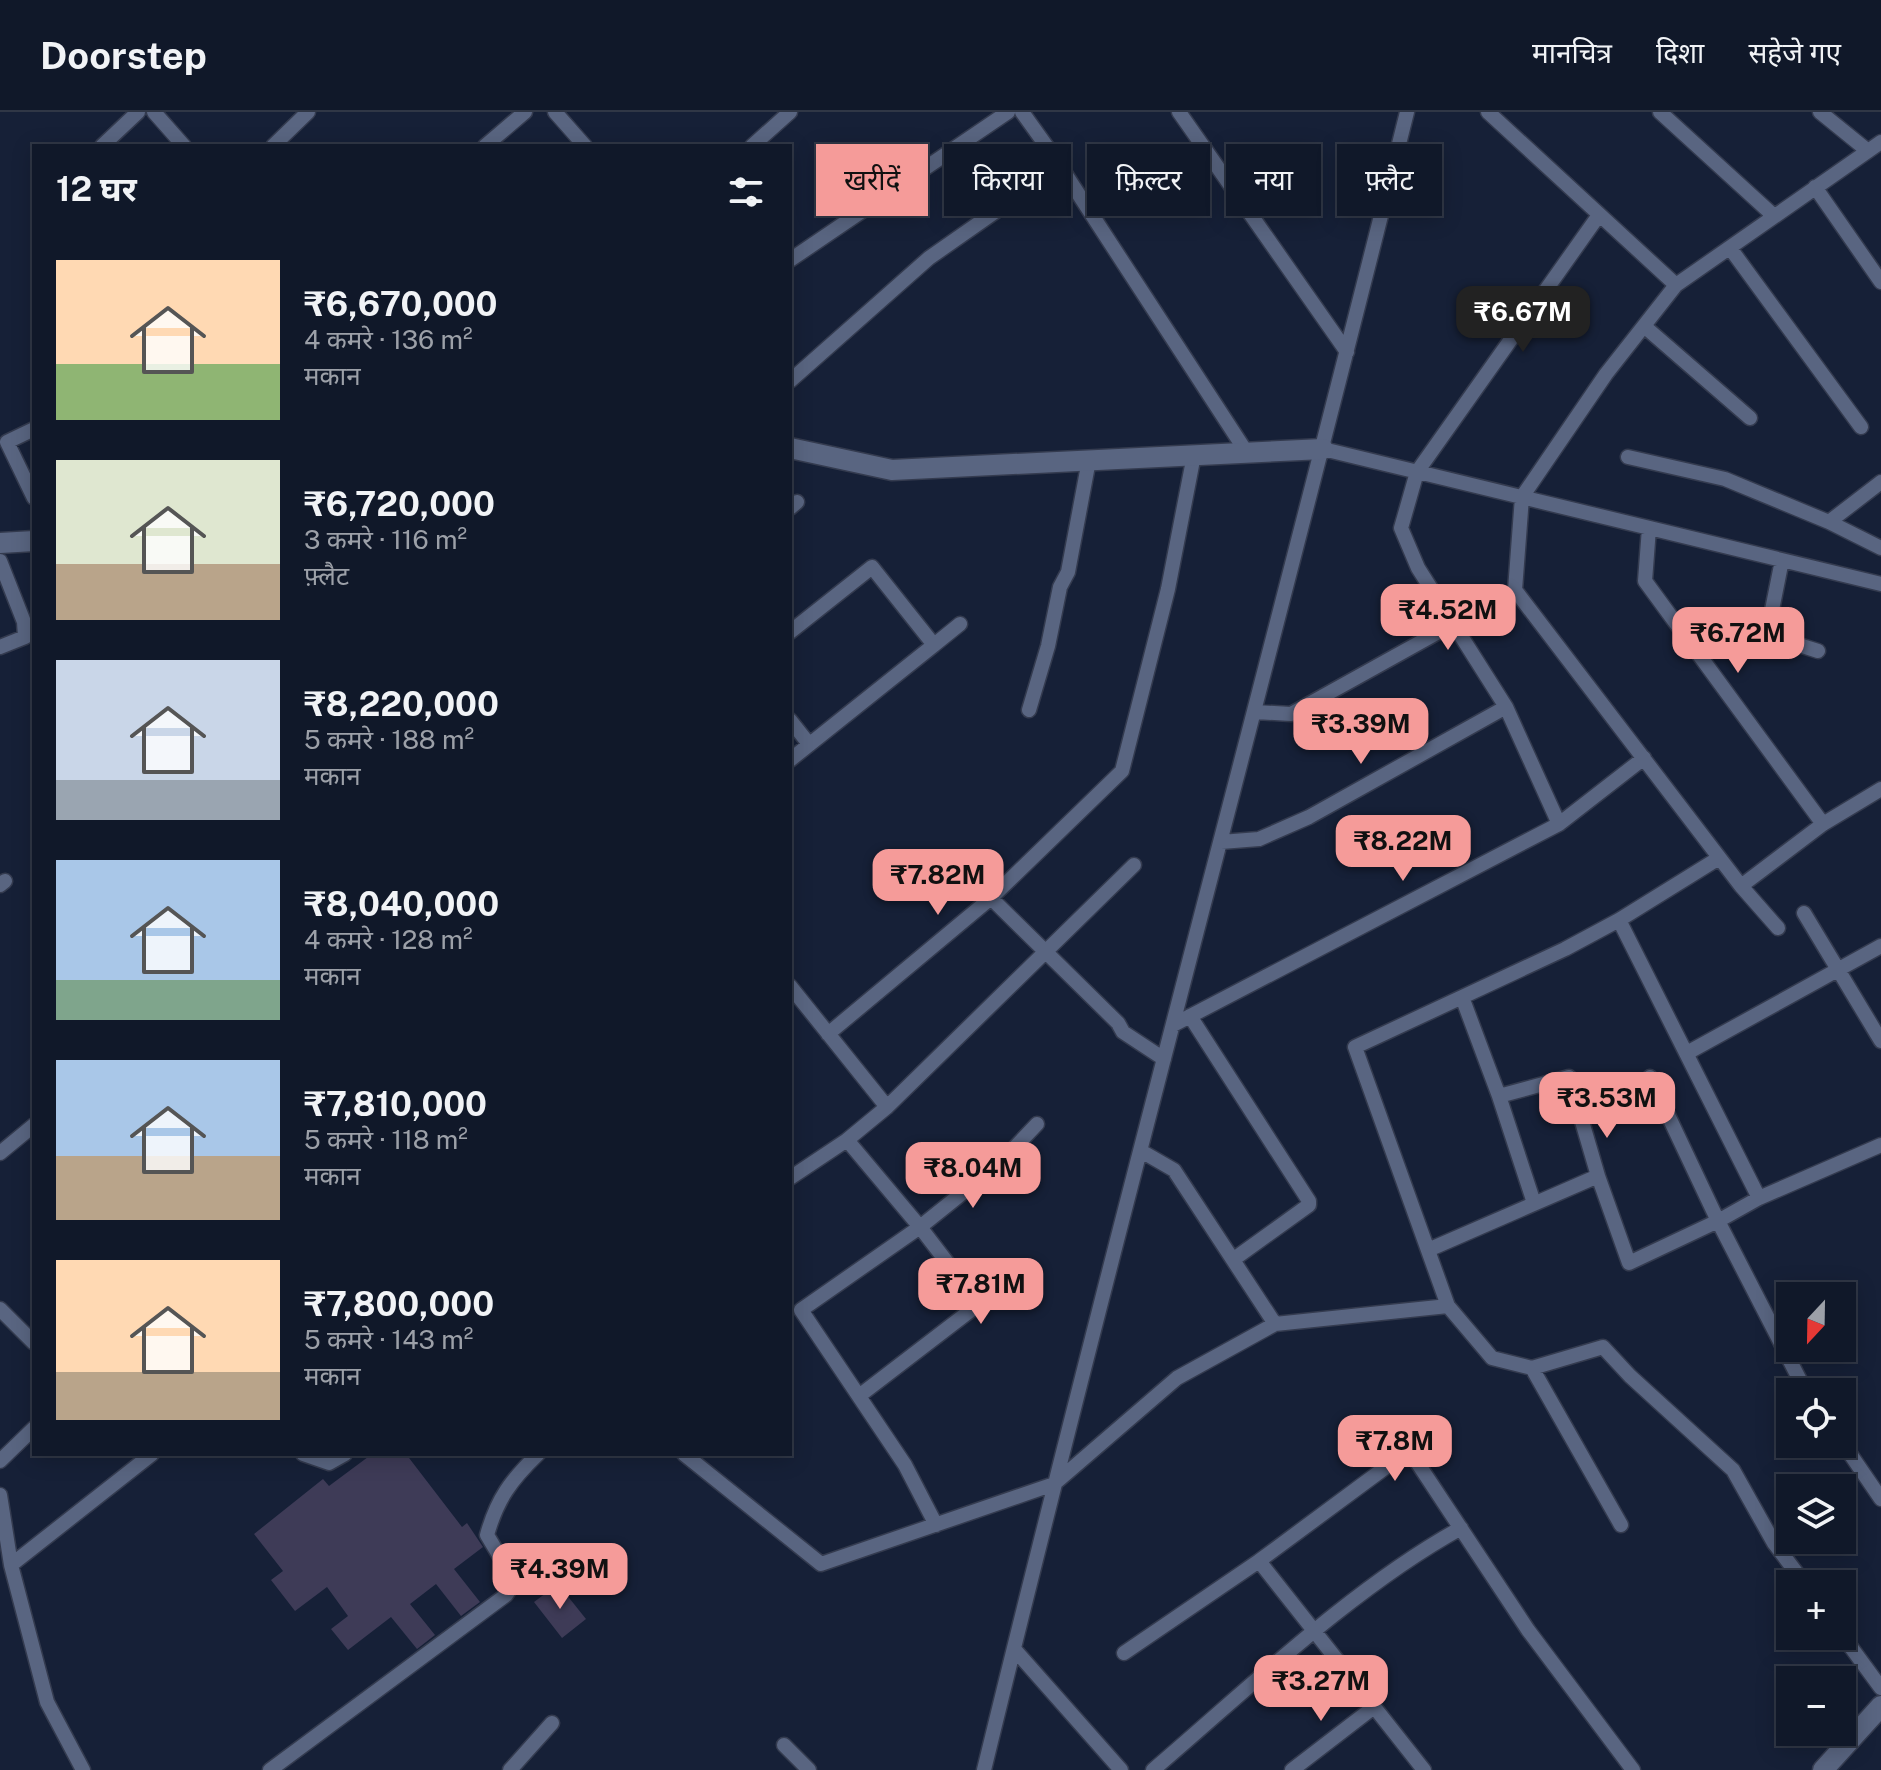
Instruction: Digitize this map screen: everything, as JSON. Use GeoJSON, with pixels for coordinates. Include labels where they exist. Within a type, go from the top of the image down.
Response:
{"type":"FeatureCollection","features":[{"type":"Feature","properties":{"kind":"street"},"geometry":{"type":"LineString","coordinates":[[104,144],[138,112]]}},
{"type":"Feature","properties":{"kind":"street"},"geometry":{"type":"LineString","coordinates":[[154,112],[182,144]]}},
{"type":"Feature","properties":{"kind":"street"},"geometry":{"type":"LineString","coordinates":[[275,144],[308,112]]}},
{"type":"Feature","properties":{"kind":"street"},"geometry":{"type":"LineString","coordinates":[[487,144],[525,112]]}},
{"type":"Feature","properties":{"kind":"street"},"geometry":{"type":"LineString","coordinates":[[555,112],[583,144]]}},
{"type":"Feature","properties":{"kind":"street"},"geometry":{"type":"LineString","coordinates":[[754,144],[790,112]]}},
{"type":"Feature","properties":{"kind":"street"},"geometry":{"type":"LineString","coordinates":[[792,259],[1008,112]]}},
{"type":"Feature","properties":{"kind":"street"},"geometry":{"type":"LineString","coordinates":[[1022,112],[1045,144]]}},
{"type":"Feature","properties":{"kind":"street"},"geometry":{"type":"LineString","coordinates":[[1179,112],[1347,352]]}},
{"type":"Feature","properties":{"kind":"street"},"geometry":{"type":"LineString","coordinates":[[984,1770],[1054,1484],[1323,449],[1407,112]]}},
{"type":"Feature","properties":{"kind":"street"},"geometry":{"type":"LineString","coordinates":[[1488,112],[1676,285]]}},
{"type":"Feature","properties":{"kind":"street"},"geometry":{"type":"LineString","coordinates":[[1660,112],[1774,216]]}},
{"type":"Feature","properties":{"kind":"street"},"geometry":{"type":"LineString","coordinates":[[1820,112],[1868,151]]}},
{"type":"Feature","properties":{"kind":"street"},"geometry":{"type":"LineString","coordinates":[[1778,928],[1719,858],[1515,590],[1522,497],[1606,374],[1676,285],[1881,142]]}},
{"type":"Feature","properties":{"kind":"street"},"geometry":{"type":"LineString","coordinates":[[1071,183],[1247,453]]}},
{"type":"Feature","properties":{"kind":"street"},"geometry":{"type":"LineString","coordinates":[[1815,187],[1881,282]]}},
{"type":"Feature","properties":{"kind":"street"},"geometry":{"type":"LineString","coordinates":[[1559,824],[1506,707],[1418,568],[1401,528],[1417,472],[1599,215]]}},
{"type":"Feature","properties":{"kind":"street"},"geometry":{"type":"LineString","coordinates":[[792,379],[929,258],[989,216]]}},
{"type":"Feature","properties":{"kind":"street"},"geometry":{"type":"LineString","coordinates":[[1730,248],[1861,427]]}},
{"type":"Feature","properties":{"kind":"street"},"geometry":{"type":"LineString","coordinates":[[1644,326],[1750,418]]}},
{"type":"Feature","properties":{"kind":"street"},"geometry":{"type":"LineString","coordinates":[[32,430],[4,437],[32,494]]}},
{"type":"Feature","properties":{"kind":"street"},"geometry":{"type":"LineString","coordinates":[[792,448],[892,470],[1323,449],[1881,584]]}},
{"type":"Feature","properties":{"kind":"street"},"geometry":{"type":"LineString","coordinates":[[828,1034],[991,898],[1122,771],[1168,589],[1194,455]]}},
{"type":"Feature","properties":{"kind":"street"},"geometry":{"type":"LineString","coordinates":[[1628,457],[1725,479],[1829,522],[1881,548]]}},
{"type":"Feature","properties":{"kind":"street"},"geometry":{"type":"LineString","coordinates":[[1029,710],[1048,646],[1060,587],[1068,572],[1089,460]]}},
{"type":"Feature","properties":{"kind":"street"},"geometry":{"type":"LineString","coordinates":[[1829,522],[1881,482]]}},
{"type":"Feature","properties":{"kind":"street"},"geometry":{"type":"LineString","coordinates":[[1649,528],[1645,581],[1823,824]]}},
{"type":"Feature","properties":{"kind":"street"},"geometry":{"type":"LineString","coordinates":[[0,543],[32,541]]}},
{"type":"Feature","properties":{"kind":"street"},"geometry":{"type":"LineString","coordinates":[[1782,560],[1769,625],[1774,637],[1818,651]]}},
{"type":"Feature","properties":{"kind":"street"},"geometry":{"type":"LineString","coordinates":[[0,561],[24,622],[25,637],[0,647]]}},
{"type":"Feature","properties":{"kind":"street"},"geometry":{"type":"LineString","coordinates":[[792,630],[872,567],[934,645]]}},
{"type":"Feature","properties":{"kind":"street"},"geometry":{"type":"LineString","coordinates":[[792,758],[960,624]]}},
{"type":"Feature","properties":{"kind":"street"},"geometry":{"type":"LineString","coordinates":[[1255,712],[1291,714],[1453,624]]}},
{"type":"Feature","properties":{"kind":"street"},"geometry":{"type":"LineString","coordinates":[[1221,842],[1259,839],[1309,817],[1506,707]]}},
{"type":"Feature","properties":{"kind":"street"},"geometry":{"type":"LineString","coordinates":[[792,723],[809,744]]}},
{"type":"Feature","properties":{"kind":"street"},"geometry":{"type":"LineString","coordinates":[[1173,1025],[1559,824],[1644,758]]}},
{"type":"Feature","properties":{"kind":"street"},"geometry":{"type":"LineString","coordinates":[[1741,886],[1823,824],[1881,789]]}},
{"type":"Feature","properties":{"kind":"street"},"geometry":{"type":"LineString","coordinates":[[1719,858],[1619,920],[1355,1047],[1448,1306],[1492,1358],[1532,1368],[1603,1347],[1733,1470],[1774,1543],[1794,1570]]}},
{"type":"Feature","properties":{"kind":"street"},"geometry":{"type":"LineString","coordinates":[[792,1177],[847,1140],[887,1107],[1134,865]]}},
{"type":"Feature","properties":{"kind":"street"},"geometry":{"type":"LineString","coordinates":[[991,898],[1118,1023],[1123,1032],[1164,1059]]}},
{"type":"Feature","properties":{"kind":"street"},"geometry":{"type":"LineString","coordinates":[[1804,913],[1881,1041]]}},
{"type":"Feature","properties":{"kind":"street"},"geometry":{"type":"LineString","coordinates":[[1619,920],[1759,1198]]}},
{"type":"Feature","properties":{"kind":"street"},"geometry":{"type":"LineString","coordinates":[[1687,1053],[1881,946]]}},
{"type":"Feature","properties":{"kind":"street"},"geometry":{"type":"LineString","coordinates":[[792,989],[887,1107]]}},
{"type":"Feature","properties":{"kind":"street"},"geometry":{"type":"LineString","coordinates":[[1462,997],[1534,1203]]}},
{"type":"Feature","properties":{"kind":"street"},"geometry":{"type":"LineString","coordinates":[[1190,1016],[1309,1201],[1309,1205],[1297,1215],[1234,1259]]}},
{"type":"Feature","properties":{"kind":"street"},"geometry":{"type":"LineString","coordinates":[[1499,1096],[1569,1077],[1598,1176],[1629,1263],[1759,1198],[1881,1145]]}},
{"type":"Feature","properties":{"kind":"street"},"geometry":{"type":"LineString","coordinates":[[1650,1077],[1718,1221],[1799,1378]]}},
{"type":"Feature","properties":{"kind":"street"},"geometry":{"type":"LineString","coordinates":[[936,1525],[905,1465],[801,1310],[920,1227],[1001,1162],[1037,1124]]}},
{"type":"Feature","properties":{"kind":"street"},"geometry":{"type":"LineString","coordinates":[[0,1153],[32,1127]]}},
{"type":"Feature","properties":{"kind":"street"},"geometry":{"type":"LineString","coordinates":[[847,1140],[979,1304],[859,1396]]}},
{"type":"Feature","properties":{"kind":"street"},"geometry":{"type":"LineString","coordinates":[[1141,1151],[1174,1170],[1275,1324]]}},
{"type":"Feature","properties":{"kind":"street"},"geometry":{"type":"LineString","coordinates":[[1428,1250],[1598,1176]]}},
{"type":"Feature","properties":{"kind":"street"},"geometry":{"type":"LineString","coordinates":[[686,1456],[821,1564],[1054,1484],[1177,1378],[1275,1324],[1448,1306]]}},
{"type":"Feature","properties":{"kind":"street"},"geometry":{"type":"LineString","coordinates":[[0,1309],[32,1341]]}},
{"type":"Feature","properties":{"kind":"street"},"geometry":{"type":"LineString","coordinates":[[1532,1368],[1621,1525]]}},
{"type":"Feature","properties":{"kind":"street"},"geometry":{"type":"LineString","coordinates":[[3,1454],[32,1430]]}},
{"type":"Feature","properties":{"kind":"street"},"geometry":{"type":"LineString","coordinates":[[1124,1653],[1259,1561],[1409,1450],[1528,1630],[1633,1770]]}},
{"type":"Feature","properties":{"kind":"street"},"geometry":{"type":"LineString","coordinates":[[11,1565],[149,1456]]}},
{"type":"Feature","properties":{"kind":"street"},"geometry":{"type":"LineString","coordinates":[[309,1456],[329,1463],[341,1456]]}},
{"type":"Feature","properties":{"kind":"street"},"geometry":{"type":"LineString","coordinates":[[270,1770],[506,1595],[515,1582],[487,1535],[494,1508],[515,1477],[536,1456]]}},
{"type":"Feature","properties":{"kind":"street"},"geometry":{"type":"LineString","coordinates":[[1853,1458],[1881,1499]]}},
{"type":"Feature","properties":{"kind":"street"},"geometry":{"type":"LineString","coordinates":[[0,1495],[11,1565],[47,1702],[83,1770]]}},
{"type":"Feature","properties":{"kind":"street"},"geometry":{"type":"LineString","coordinates":[[1153,1770],[1315,1632],[1417,1552],[1461,1528]]}},
{"type":"Feature","properties":{"kind":"street"},"geometry":{"type":"LineString","coordinates":[[1259,1561],[1424,1770]]}},
{"type":"Feature","properties":{"kind":"street"},"geometry":{"type":"LineString","coordinates":[[1014,1649],[1121,1770]]}},
{"type":"Feature","properties":{"kind":"street"},"geometry":{"type":"LineString","coordinates":[[1853,1650],[1881,1688]]}},
{"type":"Feature","properties":{"kind":"street"},"geometry":{"type":"LineString","coordinates":[[1823,1770],[1881,1706]]}},
{"type":"Feature","properties":{"kind":"street"},"geometry":{"type":"LineString","coordinates":[[1292,1770],[1374,1707]]}},
{"type":"Feature","properties":{"kind":"street"},"geometry":{"type":"LineString","coordinates":[[510,1770],[552,1723]]}},
{"type":"Feature","properties":{"kind":"street"},"geometry":{"type":"LineString","coordinates":[[784,1745],[809,1770]]}},
{"type":"Feature","properties":{"kind":"building"},"geometry":{"type":"Polygon","coordinates":[[[369,1456],[408,1456],[462,1527],[467,1523],[483,1547],[454,1569],[480,1602],[461,1616],[436,1584],[410,1604],[435,1635],[417,1649],[391,1617],[348,1650],[331,1629],[348,1616],[327,1587],[295,1611],[271,1580],[283,1571],[254,1534],[323,1479],[329,1486],[369,1456]]]}},
{"type":"Feature","properties":{"kind":"building"},"geometry":{"type":"Polygon","coordinates":[[[558,1584],[586,1619],[562,1638],[534,1602],[558,1584]]]}}]}
